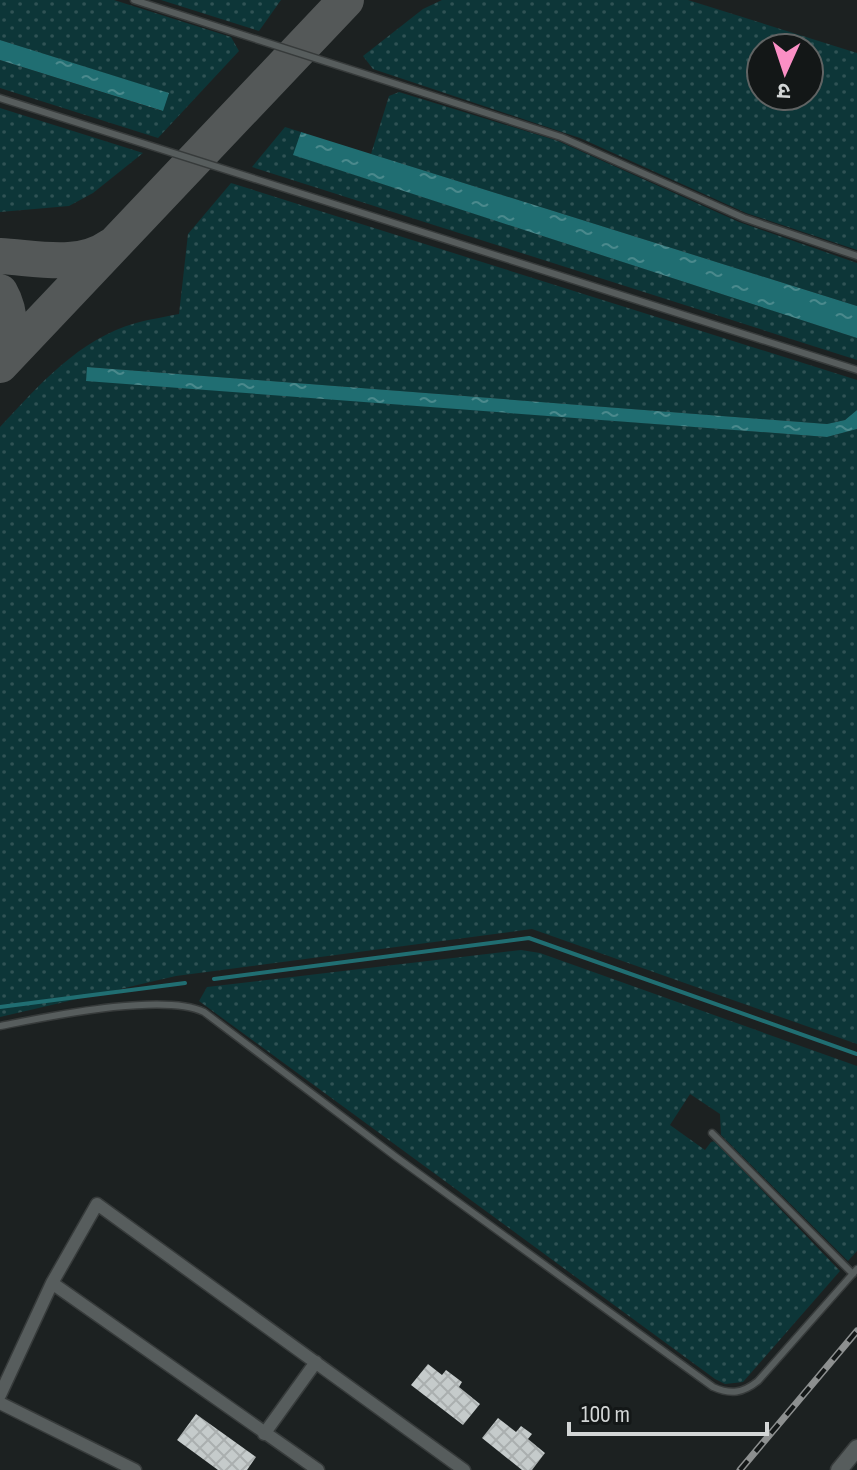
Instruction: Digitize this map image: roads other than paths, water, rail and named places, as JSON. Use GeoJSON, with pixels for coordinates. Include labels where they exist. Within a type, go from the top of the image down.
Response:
{"type":"FeatureCollection","features":[{"type":"Feature","properties":{"kind":"street"},"geometry":{"type":"LineString","coordinates":[[0,1395],[52,1283],[94,1206],[99,1205],[464,1470]]}},
{"type":"Feature","properties":{"kind":"street"},"geometry":{"type":"LineString","coordinates":[[52,1283],[318,1470]]}},
{"type":"Feature","properties":{"kind":"street"},"geometry":{"type":"LineString","coordinates":[[264,1434],[316,1362]]}},
{"type":"Feature","properties":{"kind":"street"},"geometry":{"type":"LineString","coordinates":[[0,1403],[135,1470]]}},
{"type":"Feature","properties":{"kind":"street"},"geometry":{"type":"LineString","coordinates":[[839,1470],[857,1448]]}},
{"type":"Feature","properties":{"kind":"lane"},"geometry":{"type":"LineString","coordinates":[[134,0],[561,137],[744,218],[857,256]]}},
{"type":"Feature","properties":{"kind":"lane"},"geometry":{"type":"LineString","coordinates":[[0,98],[857,370]]}},
{"type":"Feature","properties":{"kind":"lane"},"geometry":{"type":"LineString","coordinates":[[0,1026],[52,1016],[158,1004],[187,1006],[204,1012],[396,1157],[700,1378],[725,1392],[736,1393],[758,1381],[855,1272],[712,1133]]}},
{"type":"Feature","properties":{"kind":"water"},"geometry":{"type":"Polygon","coordinates":[[[0,40],[169,93],[163,111],[0,60],[0,40]]]}},
{"type":"Feature","properties":{"kind":"water"},"geometry":{"type":"Polygon","coordinates":[[[301,132],[857,306],[857,338],[293,155],[301,132]]]}},
{"type":"Feature","properties":{"kind":"water"},"geometry":{"type":"Polygon","coordinates":[[[87,367],[827,424],[845,420],[857,410],[857,429],[827,437],[86,381],[87,367]]]}},
{"type":"Feature","properties":{"kind":"waterway"},"geometry":{"type":"LineString","coordinates":[[214,979],[529,938],[857,1054]]}},
{"type":"Feature","properties":{"kind":"waterway"},"geometry":{"type":"LineString","coordinates":[[0,1007],[185,983]]}},
{"type":"Feature","properties":{"kind":"railway"},"geometry":{"type":"LineString","coordinates":[[740,1470],[857,1331]]}}]}
